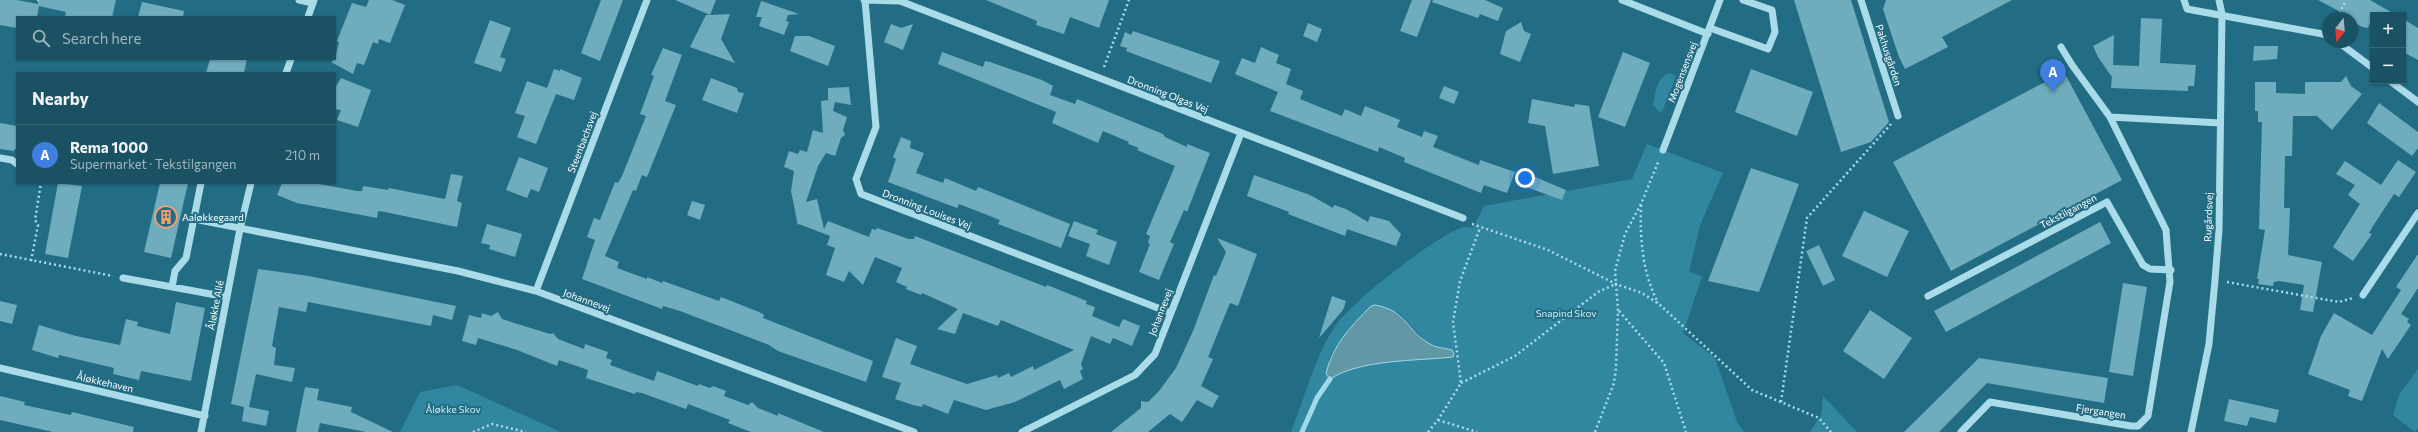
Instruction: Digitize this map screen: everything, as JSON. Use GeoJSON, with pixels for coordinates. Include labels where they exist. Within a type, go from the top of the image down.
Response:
{"type":"FeatureCollection","features":[{"type":"Feature","properties":{"kind":"street"},"geometry":{"type":"LineString","coordinates":[[299,0],[314,2],[308,16]]}},
{"type":"Feature","properties":{"kind":"street","name":"Steenbachsvej"},"geometry":{"type":"LineString","coordinates":[[536,291],[647,0]]}},
{"type":"Feature","properties":{"kind":"street","name":"Dronning Olgas Vej"},"geometry":{"type":"LineString","coordinates":[[864,0],[900,1],[1463,218]]}},
{"type":"Feature","properties":{"kind":"street","name":"Dronning Louises Vej"},"geometry":{"type":"LineString","coordinates":[[864,0],[876,127],[856,179],[861,194],[1171,313]]}},
{"type":"Feature","properties":{"kind":"street"},"geometry":{"type":"LineString","coordinates":[[1622,0],[1709,31],[1768,49],[1775,32],[1772,10],[1743,0]]}},
{"type":"Feature","properties":{"kind":"street","name":"Mogensensvej"},"geometry":{"type":"LineString","coordinates":[[1662,150],[1720,0]]}},
{"type":"Feature","properties":{"kind":"street","name":"Pakhusgården"},"geometry":{"type":"LineString","coordinates":[[1861,0],[1898,116]]}},
{"type":"Feature","properties":{"kind":"street"},"geometry":{"type":"LineString","coordinates":[[2184,0],[2187,9],[2222,14],[2322,34]]}},
{"type":"Feature","properties":{"kind":"street","name":"Rugårdsvej"},"geometry":{"type":"LineString","coordinates":[[2191,432],[2209,344],[2219,230],[2222,14],[2219,0]]}},
{"type":"Feature","properties":{"kind":"street"},"geometry":{"type":"LineString","coordinates":[[2061,46],[2072,65],[2110,117],[2166,230],[2171,270]]}},
{"type":"Feature","properties":{"kind":"street"},"geometry":{"type":"LineString","coordinates":[[2346,48],[2370,66]]}},
{"type":"Feature","properties":{"kind":"street"},"geometry":{"type":"LineString","coordinates":[[286,72],[291,60]]}},
{"type":"Feature","properties":{"kind":"street"},"geometry":{"type":"LineString","coordinates":[[2394,84],[2418,102]]}},
{"type":"Feature","properties":{"kind":"street"},"geometry":{"type":"LineString","coordinates":[[2110,117],[2220,123]]}},
{"type":"Feature","properties":{"kind":"street","name":"Johannevej"},"geometry":{"type":"LineString","coordinates":[[1022,432],[1135,375],[1155,354],[1241,133]]}},
{"type":"Feature","properties":{"kind":"street"},"geometry":{"type":"LineString","coordinates":[[0,158],[12,160],[16,163]]}},
{"type":"Feature","properties":{"kind":"street"},"geometry":{"type":"LineString","coordinates":[[172,287],[175,271],[186,258],[201,184]]}},
{"type":"Feature","properties":{"kind":"street","name":"Åløkke Allé"},"geometry":{"type":"LineString","coordinates":[[202,432],[240,229],[251,184]]}},
{"type":"Feature","properties":{"kind":"street","name":"Tekstilgangen"},"geometry":{"type":"LineString","coordinates":[[1928,296],[2107,202],[2143,265],[2150,269],[2171,270]]}},
{"type":"Feature","properties":{"kind":"street"},"geometry":{"type":"LineString","coordinates":[[2363,295],[2418,213]]}},
{"type":"Feature","properties":{"kind":"street","name":"Johannevej"},"geometry":{"type":"LineString","coordinates":[[194,219],[458,271],[536,291],[914,432]]}},
{"type":"Feature","properties":{"kind":"street","name":"Fjergangen"},"geometry":{"type":"LineString","coordinates":[[1961,432],[1990,402],[2130,429],[2138,426],[2148,416],[2163,335],[2171,270]]}},
{"type":"Feature","properties":{"kind":"street"},"geometry":{"type":"LineString","coordinates":[[123,278],[227,297]]}},
{"type":"Feature","properties":{"kind":"street","name":"Åløkkehaven"},"geometry":{"type":"LineString","coordinates":[[0,368],[205,416]]}},
{"type":"Feature","properties":{"kind":"path"},"geometry":{"type":"LineString","coordinates":[[1100,79],[1129,0]]}},
{"type":"Feature","properties":{"kind":"path"},"geometry":{"type":"LineString","coordinates":[[2340,12],[2346,0]]}},
{"type":"Feature","properties":{"kind":"path"},"geometry":{"type":"LineString","coordinates":[[1781,402],[1807,218],[1898,116]]}},
{"type":"Feature","properties":{"kind":"path"},"geometry":{"type":"LineString","coordinates":[[1595,432],[1614,383],[1618,310],[1615,271],[1623,241],[1641,204],[1662,150]]}},
{"type":"Feature","properties":{"kind":"path"},"geometry":{"type":"LineString","coordinates":[[31,261],[38,225],[35,220],[41,184]]}},
{"type":"Feature","properties":{"kind":"path"},"geometry":{"type":"LineString","coordinates":[[1641,204],[1641,251],[1650,286],[1659,304]]}},
{"type":"Feature","properties":{"kind":"path"},"geometry":{"type":"LineString","coordinates":[[1463,218],[1480,228],[1548,250],[1616,284],[1642,293],[1659,304],[1752,390],[1819,418],[1831,432]]}},
{"type":"Feature","properties":{"kind":"path"},"geometry":{"type":"LineString","coordinates":[[1461,383],[1453,322],[1460,281],[1480,228]]}},
{"type":"Feature","properties":{"kind":"path"},"geometry":{"type":"LineString","coordinates":[[0,254],[123,278]]}},
{"type":"Feature","properties":{"kind":"path"},"geometry":{"type":"LineString","coordinates":[[2215,280],[2339,302],[2363,295]]}},
{"type":"Feature","properties":{"kind":"path"},"geometry":{"type":"LineString","coordinates":[[1428,432],[1438,420],[1461,383],[1515,356],[1598,292],[1616,284]]}},
{"type":"Feature","properties":{"kind":"path"},"geometry":{"type":"LineString","coordinates":[[1618,310],[1664,363],[1686,432]]}},
{"type":"Feature","properties":{"kind":"path"},"geometry":{"type":"LineString","coordinates":[[1438,420],[1477,432]]}},
{"type":"Feature","properties":{"kind":"path"},"geometry":{"type":"LineString","coordinates":[[473,432],[492,424],[526,432]]}},
{"type":"Feature","properties":{"kind":"green space"},"geometry":{"type":"Polygon","coordinates":[[[1670,73],[1676,76],[1662,112],[1658,111],[1653,104],[1657,86],[1659,81],[1665,75],[1670,73]]]}},
{"type":"Feature","properties":{"kind":"green space","name":"Snapind Skov"},"geometry":{"type":"Polygon","coordinates":[[[1647,144],[1723,173],[1700,225],[1689,272],[1702,276],[1683,333],[1715,358],[1737,422],[1744,432],[1291,432],[1316,363],[1322,349],[1336,325],[1358,301],[1394,271],[1449,234],[1462,227],[1473,228],[1484,206],[1632,179],[1647,144]],[[1371,306],[1348,330],[1329,358],[1330,378],[1357,367],[1373,364],[1453,357],[1452,350],[1432,345],[1425,341],[1399,313],[1371,306]]]}},
{"type":"Feature","properties":{"kind":"green space"},"geometry":{"type":"Polygon","coordinates":[[[2418,369],[2418,429],[2415,432],[2393,415],[2399,395],[2418,369]]]}},
{"type":"Feature","properties":{"kind":"green space","name":"Åløkke Skov"},"geometry":{"type":"Polygon","coordinates":[[[457,385],[561,432],[400,432],[420,392],[457,385]]]}},
{"type":"Feature","properties":{"kind":"green space"},"geometry":{"type":"Polygon","coordinates":[[[1823,396],[1857,432],[1810,432],[1821,415],[1823,396]]]}},
{"type":"Feature","properties":{"kind":"shaded area"},"geometry":{"type":"Polygon","coordinates":[[[1375,305],[1394,312],[1406,322],[1416,334],[1430,344],[1452,350],[1454,354],[1453,357],[1373,364],[1343,372],[1330,379],[1326,374],[1338,345],[1356,321],[1371,306],[1375,305]]]}},
{"type":"Feature","properties":{"kind":"building"},"geometry":{"type":"Polygon","coordinates":[[[0,0],[17,0],[38,4],[38,0],[116,0],[112,16],[65,16],[66,12],[39,6],[37,16],[16,16],[16,28],[0,25],[0,0]]]}},
{"type":"Feature","properties":{"kind":"building"},"geometry":{"type":"Polygon","coordinates":[[[369,0],[392,0],[405,5],[390,43],[379,39],[378,44],[373,42],[364,65],[357,63],[353,74],[331,62],[336,60],[339,42],[337,41],[352,3],[366,7],[369,0]]]}},
{"type":"Feature","properties":{"kind":"building"},"geometry":{"type":"Polygon","coordinates":[[[601,0],[623,0],[600,61],[581,53],[601,0]]]}},
{"type":"Feature","properties":{"kind":"building"},"geometry":{"type":"Polygon","coordinates":[[[675,0],[716,0],[710,15],[675,0]]]}},
{"type":"Feature","properties":{"kind":"building"},"geometry":{"type":"Polygon","coordinates":[[[986,0],[1109,0],[1099,28],[1070,17],[1064,34],[1036,25],[1037,21],[986,0]]]}},
{"type":"Feature","properties":{"kind":"building"},"geometry":{"type":"Polygon","coordinates":[[[1412,0],[1431,0],[1417,37],[1400,31],[1412,0]]]}},
{"type":"Feature","properties":{"kind":"building"},"geometry":{"type":"Polygon","coordinates":[[[1433,0],[1485,0],[1503,8],[1498,21],[1480,14],[1478,18],[1432,2],[1433,0]]]}},
{"type":"Feature","properties":{"kind":"building"},"geometry":{"type":"Polygon","coordinates":[[[1794,0],[1851,0],[1889,122],[1871,142],[1841,152],[1794,0]]]}},
{"type":"Feature","properties":{"kind":"building"},"geometry":{"type":"Polygon","coordinates":[[[1886,0],[2012,0],[1942,37],[1948,47],[1905,69],[1899,57],[1883,9],[1886,0]]]}},
{"type":"Feature","properties":{"kind":"building"},"geometry":{"type":"Polygon","coordinates":[[[2318,0],[2370,0],[2391,12],[2370,12],[2370,23],[2368,28],[2358,25],[2358,12],[2341,12],[2318,0]]]}},
{"type":"Feature","properties":{"kind":"building"},"geometry":{"type":"Polygon","coordinates":[[[761,1],[799,14],[788,15],[786,21],[789,22],[784,35],[759,26],[762,17],[756,17],[761,1]]]}},
{"type":"Feature","properties":{"kind":"building"},"geometry":{"type":"Polygon","coordinates":[[[142,2],[184,11],[183,16],[138,16],[142,2]]]}},
{"type":"Feature","properties":{"kind":"building"},"geometry":{"type":"Polygon","coordinates":[[[730,14],[721,39],[735,63],[690,47],[706,15],[730,14]]]}},
{"type":"Feature","properties":{"kind":"building"},"geometry":{"type":"Polygon","coordinates":[[[2141,18],[2162,19],[2160,63],[2196,65],[2194,86],[2188,86],[2188,91],[2111,88],[2112,77],[2098,57],[2093,46],[2114,35],[2113,65],[2139,66],[2141,18]]]}},
{"type":"Feature","properties":{"kind":"building"},"geometry":{"type":"Polygon","coordinates":[[[490,20],[511,28],[500,57],[506,59],[501,72],[474,63],[490,20]]]}},
{"type":"Feature","properties":{"kind":"building"},"geometry":{"type":"Polygon","coordinates":[[[2406,21],[2418,28],[2418,60],[2406,54],[2406,21]]]}},
{"type":"Feature","properties":{"kind":"building"},"geometry":{"type":"Polygon","coordinates":[[[1521,22],[1524,31],[1531,34],[1520,62],[1500,54],[1506,31],[1521,22]]]}},
{"type":"Feature","properties":{"kind":"building"},"geometry":{"type":"Polygon","coordinates":[[[1308,23],[1322,29],[1317,42],[1303,36],[1308,23]]]}},
{"type":"Feature","properties":{"kind":"building"},"geometry":{"type":"Polygon","coordinates":[[[891,24],[901,28],[913,24],[903,50],[884,42],[891,24]]]}},
{"type":"Feature","properties":{"kind":"building"},"geometry":{"type":"Polygon","coordinates":[[[1133,31],[1220,61],[1211,83],[1126,51],[1127,48],[1120,46],[1125,32],[1131,35],[1133,31]]]}},
{"type":"Feature","properties":{"kind":"building"},"geometry":{"type":"Polygon","coordinates":[[[795,36],[809,36],[835,46],[828,66],[790,51],[795,36]]]}},
{"type":"Feature","properties":{"kind":"building"},"geometry":{"type":"Polygon","coordinates":[[[2254,46],[2278,46],[2277,59],[2253,61],[2254,46]]]}},
{"type":"Feature","properties":{"kind":"building"},"geometry":{"type":"Polygon","coordinates":[[[1261,47],[1279,55],[1276,63],[1291,69],[1286,84],[1303,91],[1300,99],[1342,116],[1345,109],[1361,116],[1365,106],[1400,120],[1397,127],[1422,137],[1424,131],[1438,136],[1433,147],[1479,165],[1480,160],[1515,172],[1507,193],[1484,185],[1481,193],[1404,162],[1405,158],[1379,147],[1378,152],[1270,111],[1278,92],[1235,74],[1242,58],[1255,63],[1261,47]]]}},
{"type":"Feature","properties":{"kind":"building"},"geometry":{"type":"Polygon","coordinates":[[[663,48],[682,55],[665,101],[676,105],[647,177],[642,175],[636,191],[633,190],[605,256],[619,262],[617,268],[647,279],[647,277],[662,283],[663,281],[719,301],[721,297],[759,312],[764,315],[763,318],[873,361],[866,382],[778,351],[769,345],[680,311],[663,306],[662,309],[582,279],[595,240],[587,237],[594,218],[600,220],[615,182],[618,183],[622,176],[646,116],[640,114],[654,76],[651,75],[663,48]]]}},
{"type":"Feature","properties":{"kind":"building"},"geometry":{"type":"Polygon","coordinates":[[[942,52],[983,67],[985,61],[990,62],[1042,80],[1053,86],[1050,95],[1075,104],[1077,99],[1163,134],[1165,137],[1187,147],[1187,144],[1210,153],[1187,212],[1184,210],[1170,242],[1174,244],[1159,280],[1139,272],[1150,244],[1148,243],[1150,236],[1146,234],[1175,166],[1137,150],[1139,148],[1128,144],[1129,142],[1103,131],[1098,143],[1052,123],[1056,112],[938,64],[942,52]]]}},
{"type":"Feature","properties":{"kind":"building"},"geometry":{"type":"Polygon","coordinates":[[[1623,52],[1650,63],[1625,127],[1598,117],[1623,52]]]}},
{"type":"Feature","properties":{"kind":"building"},"geometry":{"type":"Polygon","coordinates":[[[210,60],[247,60],[244,72],[206,72],[210,60]]]}},
{"type":"Feature","properties":{"kind":"building"},"geometry":{"type":"Polygon","coordinates":[[[554,69],[560,71],[560,69],[582,78],[574,100],[556,94],[536,144],[517,137],[525,116],[515,113],[527,81],[547,88],[554,69]]]}},
{"type":"Feature","properties":{"kind":"building"},"geometry":{"type":"Polygon","coordinates":[[[1751,69],[1813,92],[1797,136],[1735,112],[1751,69]]]}},
{"type":"Feature","properties":{"kind":"building"},"geometry":{"type":"Polygon","coordinates":[[[2064,72],[2122,180],[1951,271],[1893,162],[2064,72]]]}},
{"type":"Feature","properties":{"kind":"building"},"geometry":{"type":"Polygon","coordinates":[[[2346,76],[2351,86],[2362,94],[2332,130],[2317,116],[2293,116],[2292,156],[2285,156],[2284,208],[2290,208],[2288,255],[2322,262],[2313,312],[2300,310],[2304,285],[2279,281],[2274,282],[2273,286],[2258,284],[2259,279],[2257,279],[2265,230],[2259,229],[2262,122],[2258,122],[2258,111],[2255,111],[2255,82],[2276,82],[2276,93],[2305,94],[2305,82],[2341,82],[2346,76]]]}},
{"type":"Feature","properties":{"kind":"building"},"geometry":{"type":"Polygon","coordinates":[[[341,78],[371,90],[358,127],[337,120],[341,110],[336,109],[336,86],[341,78]]]}},
{"type":"Feature","properties":{"kind":"building"},"geometry":{"type":"Polygon","coordinates":[[[711,78],[737,88],[738,92],[744,93],[737,113],[702,100],[711,78]]]}},
{"type":"Feature","properties":{"kind":"building"},"geometry":{"type":"Polygon","coordinates":[[[1444,86],[1459,92],[1454,104],[1439,98],[1444,86]]]}},
{"type":"Feature","properties":{"kind":"building"},"geometry":{"type":"Polygon","coordinates":[[[849,87],[851,105],[835,102],[833,111],[847,117],[843,130],[845,135],[841,138],[835,156],[826,153],[818,166],[806,202],[817,199],[824,229],[828,221],[869,237],[872,229],[876,230],[877,228],[909,239],[914,239],[915,236],[1046,287],[1047,285],[1087,301],[1086,304],[1095,307],[1092,316],[1119,327],[1123,319],[1140,326],[1132,346],[1113,338],[1110,344],[1091,336],[1081,364],[1083,369],[1080,371],[1083,379],[1064,389],[1060,380],[1015,402],[986,410],[954,400],[948,414],[923,404],[922,407],[895,399],[901,383],[882,377],[896,338],[917,346],[910,364],[967,384],[997,375],[998,378],[1009,373],[1011,377],[1033,366],[1034,370],[1074,350],[1001,320],[998,326],[963,313],[955,334],[937,329],[958,309],[922,293],[921,295],[906,289],[907,287],[896,282],[902,268],[875,257],[863,285],[849,271],[844,282],[826,275],[835,248],[827,245],[830,236],[799,224],[798,226],[791,191],[794,171],[784,167],[789,151],[798,154],[800,150],[807,152],[813,130],[823,133],[821,101],[828,100],[828,88],[849,87]]]}},
{"type":"Feature","properties":{"kind":"building"},"geometry":{"type":"Polygon","coordinates":[[[1532,99],[1574,107],[1575,104],[1589,106],[1599,166],[1553,174],[1545,126],[1528,123],[1532,99]]]}},
{"type":"Feature","properties":{"kind":"building"},"geometry":{"type":"Polygon","coordinates":[[[2379,103],[2418,132],[2418,148],[2412,156],[2367,123],[2379,103]]]}},
{"type":"Feature","properties":{"kind":"building"},"geometry":{"type":"Polygon","coordinates":[[[0,123],[16,126],[16,149],[14,151],[0,149],[0,123]]]}},
{"type":"Feature","properties":{"kind":"building"},"geometry":{"type":"Polygon","coordinates":[[[901,137],[911,141],[910,148],[924,153],[916,173],[943,183],[945,178],[976,191],[978,187],[1070,224],[1061,248],[998,224],[1000,220],[959,204],[957,208],[888,182],[896,159],[893,157],[901,137]]]}},
{"type":"Feature","properties":{"kind":"building"},"geometry":{"type":"Polygon","coordinates":[[[519,157],[548,168],[539,192],[531,189],[527,198],[506,190],[519,157]]]}},
{"type":"Feature","properties":{"kind":"building"},"geometry":{"type":"Polygon","coordinates":[[[2398,160],[2416,172],[2399,197],[2394,194],[2369,233],[2372,234],[2353,261],[2333,247],[2360,204],[2348,195],[2355,185],[2336,174],[2345,161],[2381,185],[2398,160]]]}},
{"type":"Feature","properties":{"kind":"building"},"geometry":{"type":"Polygon","coordinates":[[[1751,168],[1799,184],[1759,292],[1708,281],[1751,168]]]}},
{"type":"Feature","properties":{"kind":"building"},"geometry":{"type":"Polygon","coordinates":[[[451,174],[463,176],[457,201],[462,203],[457,227],[378,211],[377,218],[297,203],[277,195],[282,184],[319,184],[357,191],[362,191],[363,186],[388,190],[389,188],[445,199],[451,174]]]}},
{"type":"Feature","properties":{"kind":"building"},"geometry":{"type":"Polygon","coordinates":[[[1528,174],[1566,190],[1562,200],[1523,186],[1528,174]]]}},
{"type":"Feature","properties":{"kind":"building"},"geometry":{"type":"Polygon","coordinates":[[[1254,175],[1310,195],[1333,208],[1334,205],[1346,209],[1368,222],[1370,216],[1389,221],[1401,234],[1396,246],[1347,229],[1345,236],[1247,196],[1254,175]]]}},
{"type":"Feature","properties":{"kind":"building"},"geometry":{"type":"Polygon","coordinates":[[[58,184],[82,186],[68,258],[45,254],[58,184]]]}},
{"type":"Feature","properties":{"kind":"building","name":"Aaløkkegaard"},"geometry":{"type":"Polygon","coordinates":[[[160,184],[188,184],[171,258],[144,252],[160,184]]]}},
{"type":"Feature","properties":{"kind":"building"},"geometry":{"type":"Polygon","coordinates":[[[692,201],[705,205],[700,220],[687,215],[692,201]]]}},
{"type":"Feature","properties":{"kind":"building"},"geometry":{"type":"Polygon","coordinates":[[[1864,211],[1909,231],[1887,277],[1842,256],[1864,211]]]}},
{"type":"Feature","properties":{"kind":"building"},"geometry":{"type":"Polygon","coordinates":[[[1074,221],[1098,230],[1096,234],[1117,242],[1109,265],[1086,256],[1090,244],[1068,236],[1074,221]]]}},
{"type":"Feature","properties":{"kind":"building"},"geometry":{"type":"Polygon","coordinates":[[[2100,222],[2111,243],[1946,332],[1934,311],[2100,222]]]}},
{"type":"Feature","properties":{"kind":"building"},"geometry":{"type":"Polygon","coordinates":[[[487,224],[522,234],[515,257],[489,249],[490,245],[481,243],[487,224]]]}},
{"type":"Feature","properties":{"kind":"building"},"geometry":{"type":"Polygon","coordinates":[[[1217,238],[1257,254],[1238,306],[1230,303],[1208,357],[1213,359],[1201,386],[1219,396],[1212,408],[1197,400],[1182,422],[1170,414],[1148,432],[1111,432],[1141,408],[1141,401],[1148,402],[1159,391],[1176,368],[1193,331],[1214,275],[1216,276],[1226,252],[1217,238]]]}},
{"type":"Feature","properties":{"kind":"building"},"geometry":{"type":"Polygon","coordinates":[[[1819,245],[1835,280],[1823,286],[1806,251],[1819,245]]]}},
{"type":"Feature","properties":{"kind":"building"},"geometry":{"type":"Polygon","coordinates":[[[2418,254],[2418,288],[2401,314],[2409,319],[2407,322],[2411,325],[2388,359],[2382,349],[2362,401],[2348,396],[2350,390],[2308,374],[2321,336],[2334,313],[2372,335],[2401,290],[2396,287],[2418,254]]]}},
{"type":"Feature","properties":{"kind":"building"},"geometry":{"type":"Polygon","coordinates":[[[258,269],[309,276],[456,306],[452,320],[433,315],[431,326],[308,302],[306,312],[279,307],[272,346],[276,348],[274,365],[295,368],[292,382],[256,374],[249,407],[269,411],[266,426],[242,421],[244,407],[231,404],[258,269]]]}},
{"type":"Feature","properties":{"kind":"building"},"geometry":{"type":"Polygon","coordinates":[[[2123,283],[2147,287],[2133,376],[2109,372],[2123,283]]]}},
{"type":"Feature","properties":{"kind":"building"},"geometry":{"type":"Polygon","coordinates":[[[1332,296],[1346,301],[1343,310],[1319,338],[1332,296]]]}},
{"type":"Feature","properties":{"kind":"building"},"geometry":{"type":"Polygon","coordinates":[[[0,301],[17,305],[12,324],[0,321],[0,301]]]}},
{"type":"Feature","properties":{"kind":"building"},"geometry":{"type":"Polygon","coordinates":[[[176,302],[205,308],[191,381],[141,371],[139,380],[113,374],[114,368],[59,355],[58,358],[32,350],[39,325],[76,336],[120,345],[126,319],[138,322],[137,326],[170,334],[176,302]]]}},
{"type":"Feature","properties":{"kind":"building"},"geometry":{"type":"Polygon","coordinates":[[[1870,310],[1912,338],[1884,379],[1843,351],[1870,310]]]}},
{"type":"Feature","properties":{"kind":"building"},"geometry":{"type":"Polygon","coordinates":[[[498,312],[502,319],[550,334],[553,333],[558,339],[584,349],[585,344],[608,352],[606,358],[612,360],[610,365],[654,381],[657,371],[698,386],[699,384],[710,388],[713,386],[726,391],[724,396],[748,405],[752,402],[758,408],[778,416],[778,413],[824,432],[751,432],[728,423],[730,420],[688,404],[686,409],[642,393],[636,392],[635,394],[586,378],[588,370],[559,360],[557,366],[517,350],[478,338],[476,345],[462,341],[469,315],[481,318],[482,313],[491,316],[498,312]]]}},
{"type":"Feature","properties":{"kind":"building"},"geometry":{"type":"Polygon","coordinates":[[[1979,358],[2108,378],[2104,403],[1987,383],[1939,432],[1904,432],[1979,358]]]}},
{"type":"Feature","properties":{"kind":"building"},"geometry":{"type":"Polygon","coordinates":[[[305,387],[319,389],[317,400],[352,407],[351,412],[393,432],[366,432],[320,423],[318,432],[296,432],[305,387]]]}},
{"type":"Feature","properties":{"kind":"building"},"geometry":{"type":"Polygon","coordinates":[[[0,396],[25,402],[24,405],[71,415],[72,412],[134,427],[133,432],[53,432],[0,420],[0,396]]]}},
{"type":"Feature","properties":{"kind":"building"},"geometry":{"type":"Polygon","coordinates":[[[2229,399],[2279,410],[2276,423],[2250,417],[2247,426],[2224,421],[2229,399]]]}},
{"type":"Feature","properties":{"kind":"waterway"},"geometry":{"type":"LineString","coordinates":[[1302,432],[1317,398],[1330,379]]}},
{"type":"Feature","properties":{"kind":"place","name":"Rema 1000"},"geometry":{"type":"Point","coordinates":[2053,92]}},
{"type":"Feature","properties":{"kind":"place","name":"Aaløkkegaard"},"geometry":{"type":"Point","coordinates":[166,217]}}]}
